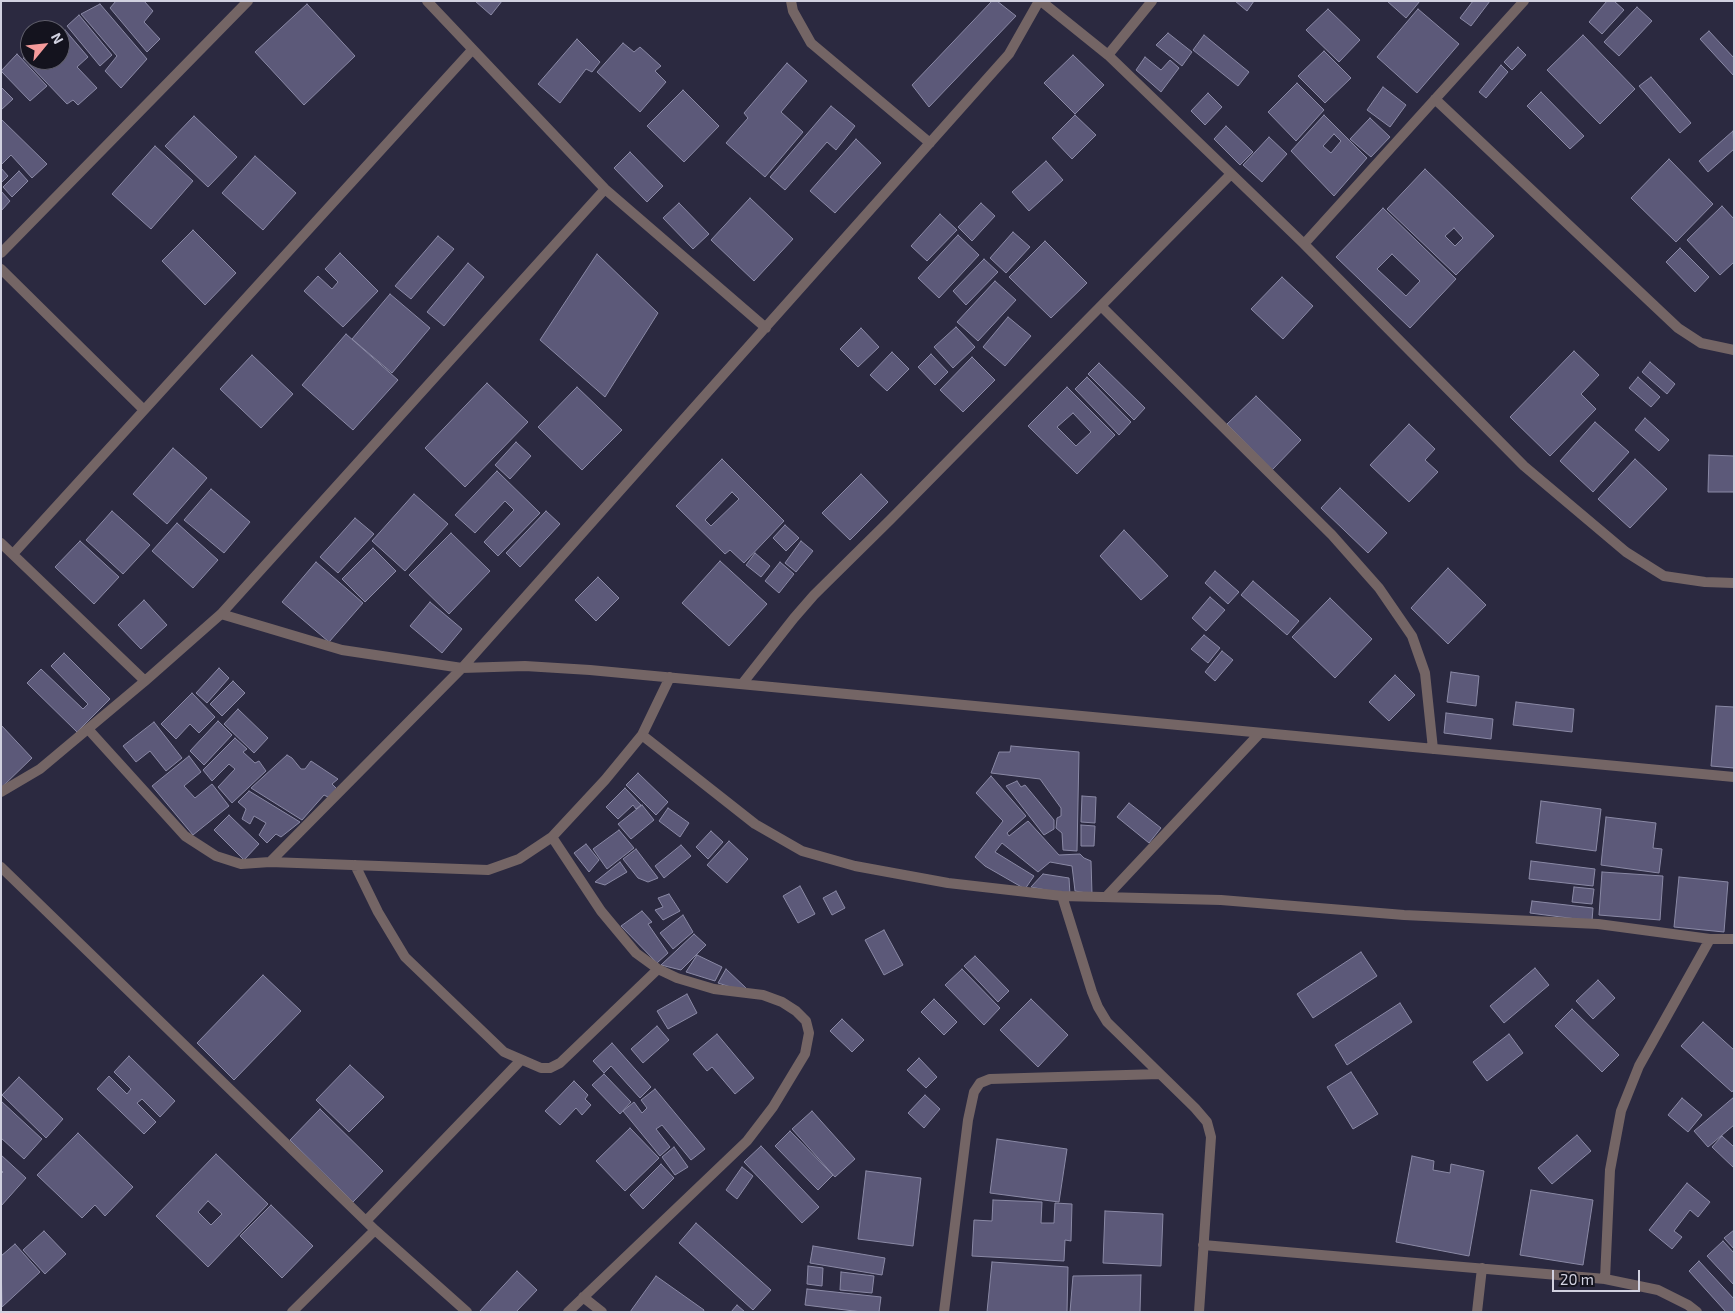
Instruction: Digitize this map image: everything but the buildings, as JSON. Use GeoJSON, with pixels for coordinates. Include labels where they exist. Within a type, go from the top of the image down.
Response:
{"type":"FeatureCollection","features":[{"type":"Feature","properties":{"kind":"street"},"geometry":{"type":"LineString","coordinates":[[1,253],[248,1]]}},
{"type":"Feature","properties":{"kind":"street"},"geometry":{"type":"LineString","coordinates":[[427,1],[605,190],[766,328]]}},
{"type":"Feature","properties":{"kind":"street"},"geometry":{"type":"LineString","coordinates":[[791,1],[793,11],[811,43],[930,143]]}},
{"type":"Feature","properties":{"kind":"street"},"geometry":{"type":"LineString","coordinates":[[270,862],[462,668],[1009,54],[1040,1],[1108,55],[1304,244],[1524,466],[1626,552],[1664,576],[1705,582],[1734,583]]}},
{"type":"Feature","properties":{"kind":"street"},"geometry":{"type":"LineString","coordinates":[[1108,55],[1152,1]]}},
{"type":"Feature","properties":{"kind":"street"},"geometry":{"type":"LineString","coordinates":[[1304,244],[1524,1]]}},
{"type":"Feature","properties":{"kind":"street"},"geometry":{"type":"LineString","coordinates":[[13,554],[472,50]]}},
{"type":"Feature","properties":{"kind":"street"},"geometry":{"type":"LineString","coordinates":[[1435,99],[1678,328],[1701,343],[1734,350]]}},
{"type":"Feature","properties":{"kind":"street"},"geometry":{"type":"LineString","coordinates":[[742,684],[814,595],[1230,174]]}},
{"type":"Feature","properties":{"kind":"street"},"geometry":{"type":"LineString","coordinates":[[1,792],[40,768],[221,614],[605,190]]}},
{"type":"Feature","properties":{"kind":"street"},"geometry":{"type":"LineString","coordinates":[[1,269],[144,410]]}},
{"type":"Feature","properties":{"kind":"street"},"geometry":{"type":"LineString","coordinates":[[1101,306],[1332,535],[1379,588],[1412,636],[1425,673],[1433,748]]}},
{"type":"Feature","properties":{"kind":"street"},"geometry":{"type":"LineString","coordinates":[[1,543],[144,681]]}},
{"type":"Feature","properties":{"kind":"street"},"geometry":{"type":"LineString","coordinates":[[221,614],[342,650],[462,668],[525,666],[590,670],[1734,777]]}},
{"type":"Feature","properties":{"kind":"street"},"geometry":{"type":"LineString","coordinates":[[88,729],[185,836],[216,856],[241,864],[270,862],[488,870],[519,859],[552,837],[605,780],[642,735],[670,677]]}},
{"type":"Feature","properties":{"kind":"street"},"geometry":{"type":"LineString","coordinates":[[1106,897],[1260,733]]}},
{"type":"Feature","properties":{"kind":"street"},"geometry":{"type":"LineString","coordinates":[[642,735],[755,824],[802,851],[855,866],[948,883],[1062,896],[1221,900],[1404,915],[1598,924],[1710,939],[1734,939]]}},
{"type":"Feature","properties":{"kind":"street"},"geometry":{"type":"LineString","coordinates":[[552,837],[601,910],[636,953],[658,969],[677,978],[714,989],[763,995],[782,1002],[796,1011],[806,1021],[809,1033],[805,1054],[773,1107],[748,1141],[568,1312]]}},
{"type":"Feature","properties":{"kind":"street"},"geometry":{"type":"LineString","coordinates":[[355,865],[378,912],[405,957],[504,1052],[542,1068],[550,1068],[560,1062],[658,969]]}},
{"type":"Feature","properties":{"kind":"street"},"geometry":{"type":"LineString","coordinates":[[1,867],[375,1230],[467,1312]]}},
{"type":"Feature","properties":{"kind":"street"},"geometry":{"type":"LineString","coordinates":[[1062,896],[1098,1006],[1107,1022],[1207,1122],[1211,1137],[1199,1312]]}},
{"type":"Feature","properties":{"kind":"street"},"geometry":{"type":"LineString","coordinates":[[1605,1279],[1610,1170],[1620,1111],[1638,1066],[1710,939]]}},
{"type":"Feature","properties":{"kind":"street"},"geometry":{"type":"LineString","coordinates":[[366,1221],[521,1060]]}},
{"type":"Feature","properties":{"kind":"street"},"geometry":{"type":"LineString","coordinates":[[944,1312],[968,1120],[974,1092],[980,1083],[990,1079],[1160,1074]]}},
{"type":"Feature","properties":{"kind":"street"},"geometry":{"type":"LineString","coordinates":[[292,1312],[375,1230]]}},
{"type":"Feature","properties":{"kind":"street"},"geometry":{"type":"LineString","coordinates":[[1203,1245],[1605,1279],[1658,1290],[1688,1305],[1697,1312]]}},
{"type":"Feature","properties":{"kind":"street"},"geometry":{"type":"LineString","coordinates":[[1477,1312],[1482,1268]]}},
{"type":"Feature","properties":{"kind":"street"},"geometry":{"type":"LineString","coordinates":[[583,1297],[602,1312]]}}]}
